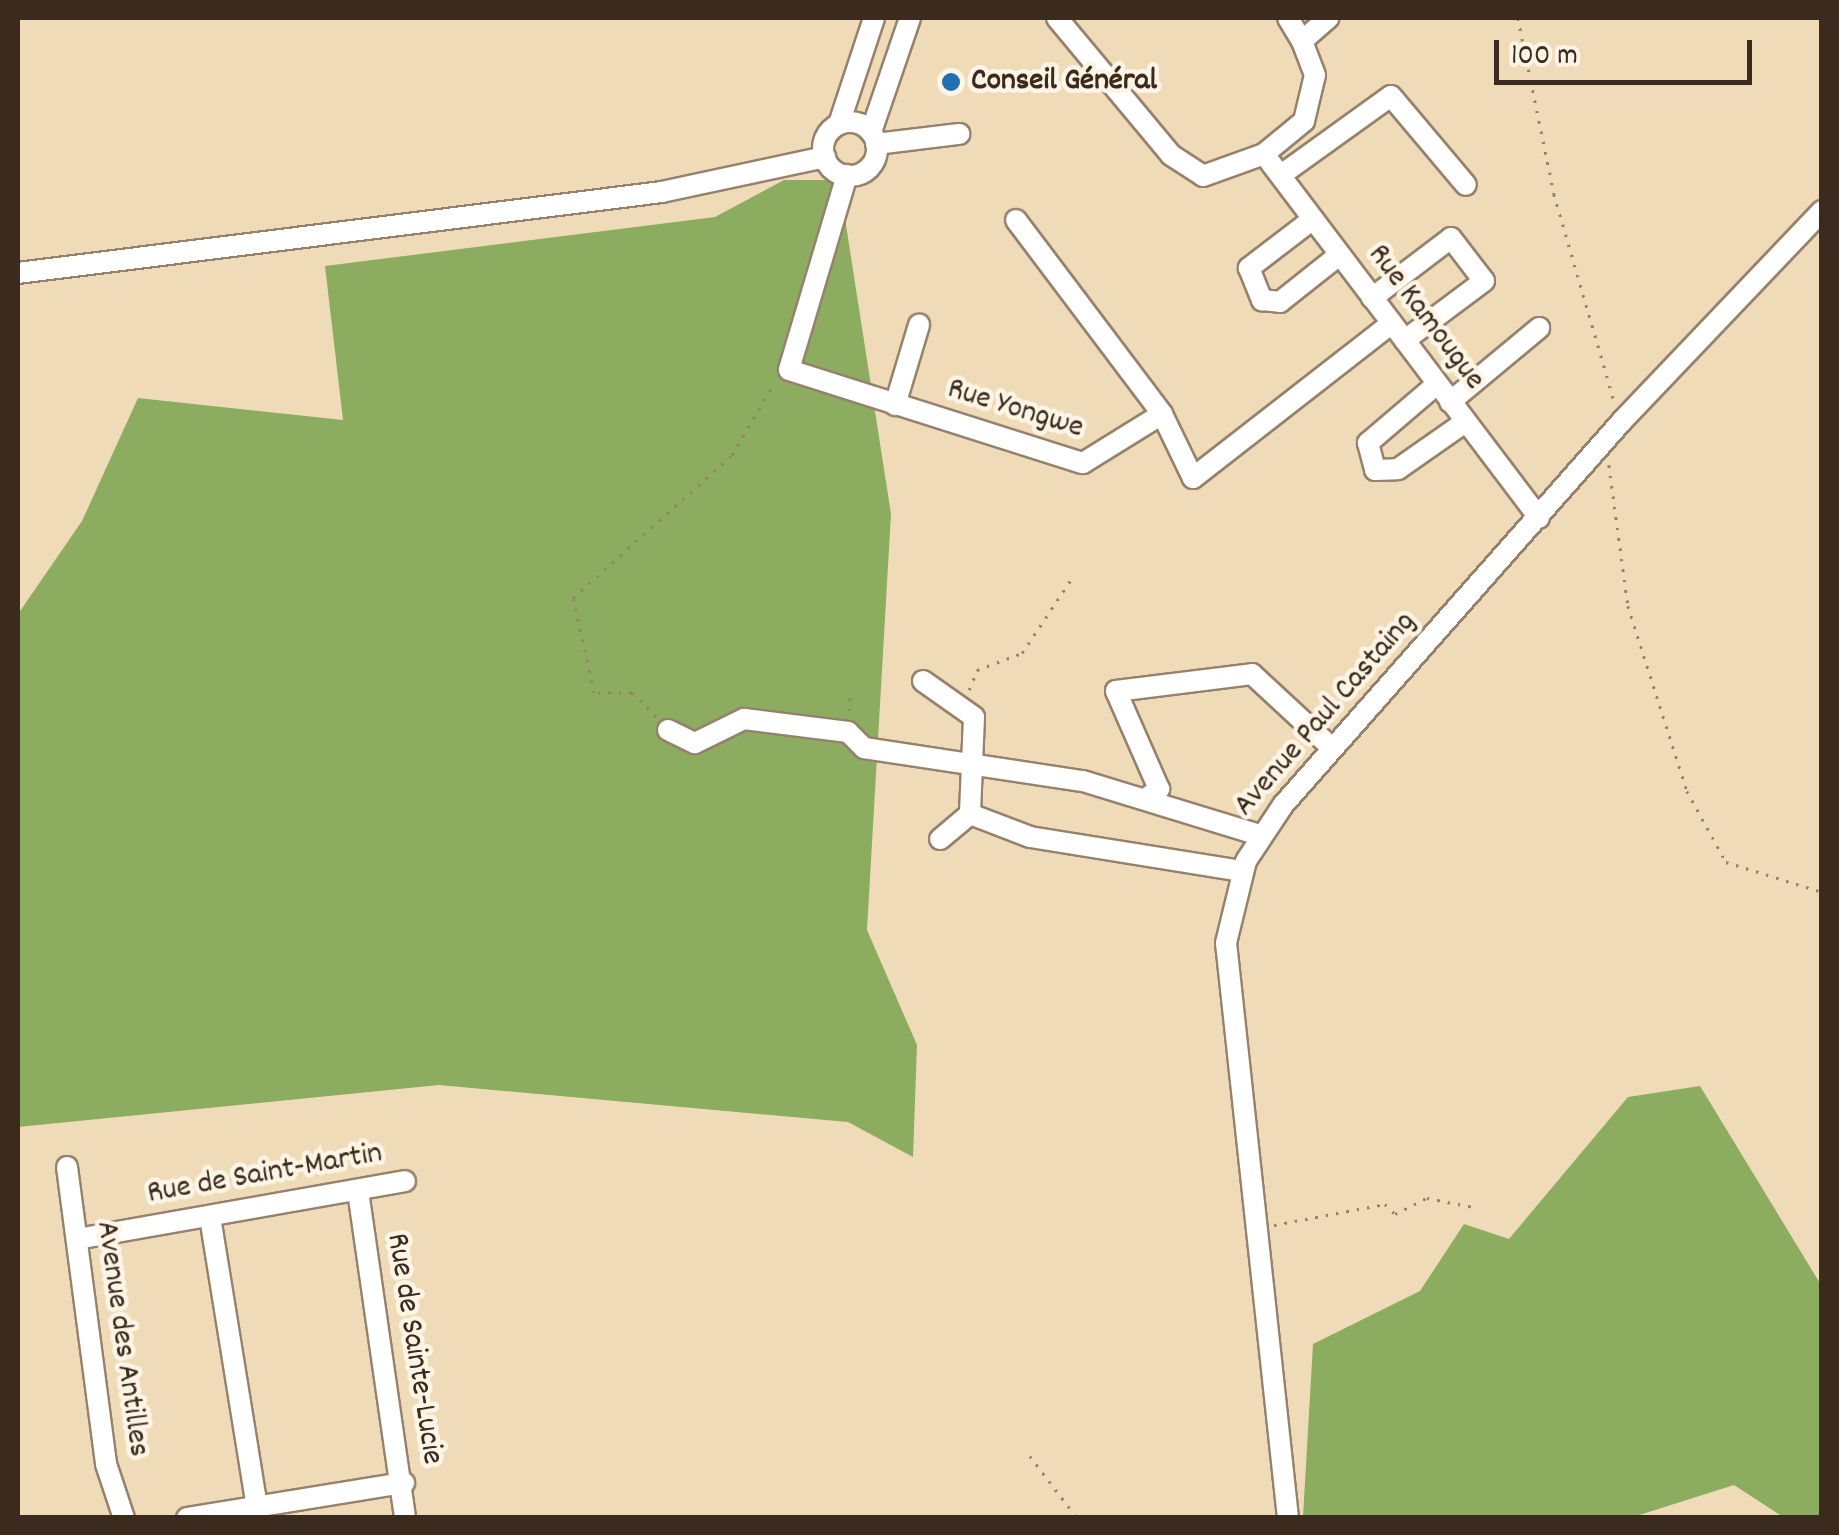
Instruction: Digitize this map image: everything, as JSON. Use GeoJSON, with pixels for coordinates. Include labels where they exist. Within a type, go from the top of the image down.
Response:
{"type":"FeatureCollection","features":[{"type":"Feature","properties":{"kind":"street"},"geometry":{"type":"LineString","coordinates":[[825,157],[874,18]]}},
{"type":"Feature","properties":{"kind":"street"},"geometry":{"type":"LineString","coordinates":[[847,175],[870,167],[874,138],[910,18]]}},
{"type":"Feature","properties":{"kind":"street"},"geometry":{"type":"LineString","coordinates":[[1069,22],[1188,170],[1213,176],[1264,154],[1312,108],[1315,74],[1288,18]]}},
{"type":"Feature","properties":{"kind":"street"},"geometry":{"type":"LineString","coordinates":[[1302,41],[1328,18]]}},
{"type":"Feature","properties":{"kind":"street"},"geometry":{"type":"LineString","coordinates":[[1281,175],[1382,98],[1402,103],[1466,185]]}},
{"type":"Feature","properties":{"kind":"street"},"geometry":{"type":"LineString","coordinates":[[839,124],[874,138],[959,134]]}},
{"type":"Feature","properties":{"kind":"street","name":"Rue Kamougue"},"geometry":{"type":"LineString","coordinates":[[1264,154],[1539,518]]}},
{"type":"Feature","properties":{"kind":"street"},"geometry":{"type":"LineString","coordinates":[[825,157],[847,175]]}},
{"type":"Feature","properties":{"kind":"street"},"geometry":{"type":"LineString","coordinates":[[18,273],[662,192],[825,157]]}},
{"type":"Feature","properties":{"kind":"street"},"geometry":{"type":"LineString","coordinates":[[785,364],[847,175]]}},
{"type":"Feature","properties":{"kind":"street","name":"Avenue Paul Castaing"},"geometry":{"type":"LineString","coordinates":[[1288,1518],[1254,1231],[1226,943],[1242,871],[1260,836],[1333,749],[1622,421],[1822,211]]}},
{"type":"Feature","properties":{"kind":"street"},"geometry":{"type":"LineString","coordinates":[[1313,219],[1249,268],[1262,300],[1276,304],[1339,255]]}},
{"type":"Feature","properties":{"kind":"street"},"geometry":{"type":"LineString","coordinates":[[1016,220],[1162,414],[1192,478],[1399,332],[1484,281],[1451,238],[1372,298]]}},
{"type":"Feature","properties":{"kind":"street","name":"Rue Yongwe"},"geometry":{"type":"LineString","coordinates":[[896,405],[919,326]]}},
{"type":"Feature","properties":{"kind":"street"},"geometry":{"type":"LineString","coordinates":[[1450,402],[1539,328]]}},
{"type":"Feature","properties":{"kind":"street","name":"Rue Yongwe"},"geometry":{"type":"LineString","coordinates":[[785,364],[896,405],[1094,464],[1162,414]]}},
{"type":"Feature","properties":{"kind":"street"},"geometry":{"type":"LineString","coordinates":[[1436,384],[1368,443],[1375,470],[1398,468],[1466,422]]}},
{"type":"Feature","properties":{"kind":"street"},"geometry":{"type":"LineString","coordinates":[[1148,798],[1159,789],[1116,691],[1252,674],[1333,749]]}},
{"type":"Feature","properties":{"kind":"street"},"geometry":{"type":"LineString","coordinates":[[923,680],[974,717],[970,814]]}},
{"type":"Feature","properties":{"kind":"street"},"geometry":{"type":"LineString","coordinates":[[668,730],[695,743],[762,719],[848,732],[888,754],[970,763],[1148,798],[1260,836]]}},
{"type":"Feature","properties":{"kind":"street"},"geometry":{"type":"LineString","coordinates":[[940,839],[970,814]]}},
{"type":"Feature","properties":{"kind":"street"},"geometry":{"type":"LineString","coordinates":[[970,814],[1030,837],[1242,871]]}},
{"type":"Feature","properties":{"kind":"street","name":"Avenue des Antilles"},"geometry":{"type":"LineString","coordinates":[[67,1167],[106,1464],[124,1518]]}},
{"type":"Feature","properties":{"kind":"street","name":"Rue de Saint-Martin"},"geometry":{"type":"LineString","coordinates":[[76,1238],[405,1181]]}},
{"type":"Feature","properties":{"kind":"street","name":"Rue de Sainte-Lucie"},"geometry":{"type":"LineString","coordinates":[[358,1191],[404,1484],[405,1518]]}},
{"type":"Feature","properties":{"kind":"street"},"geometry":{"type":"LineString","coordinates":[[210,1217],[256,1506]]}},
{"type":"Feature","properties":{"kind":"street"},"geometry":{"type":"LineString","coordinates":[[187,1518],[404,1484]]}},
{"type":"Feature","properties":{"kind":"path"},"geometry":{"type":"LineString","coordinates":[[1518,18],[1554,194],[1622,421]]}},
{"type":"Feature","properties":{"kind":"path"},"geometry":{"type":"LineString","coordinates":[[668,730],[632,694],[594,693],[573,598],[732,455],[785,364]]}},
{"type":"Feature","properties":{"kind":"path"},"geometry":{"type":"LineString","coordinates":[[1603,444],[1628,606],[1687,790],[1726,862],[1822,892]]}},
{"type":"Feature","properties":{"kind":"path"},"geometry":{"type":"LineString","coordinates":[[974,717],[968,692],[977,670],[1022,653],[1074,575]]}},
{"type":"Feature","properties":{"kind":"path"},"geometry":{"type":"LineString","coordinates":[[1254,1231],[1384,1204],[1394,1214],[1426,1198],[1472,1207]]}},
{"type":"Feature","properties":{"kind":"path"},"geometry":{"type":"LineString","coordinates":[[1030,1456],[1077,1518]]}},
{"type":"Feature","properties":{"kind":"green space"},"geometry":{"type":"Polygon","coordinates":[[[784,180],[839,180],[891,514],[867,930],[917,1045],[913,1157],[848,1122],[439,1085],[18,1127],[18,614],[82,521],[138,398],[343,420],[325,266],[715,217],[784,180]]]}},
{"type":"Feature","properties":{"kind":"green space"},"geometry":{"type":"Polygon","coordinates":[[[1700,1086],[1821,1285],[1821,1517],[1783,1517],[1734,1485],[1633,1517],[1303,1517],[1313,1344],[1420,1291],[1464,1224],[1509,1239],[1628,1097],[1700,1086]]]}},
{"type":"Feature","properties":{"kind":"place","name":"Conseil Général"},"geometry":{"type":"Point","coordinates":[951,82]}}]}
